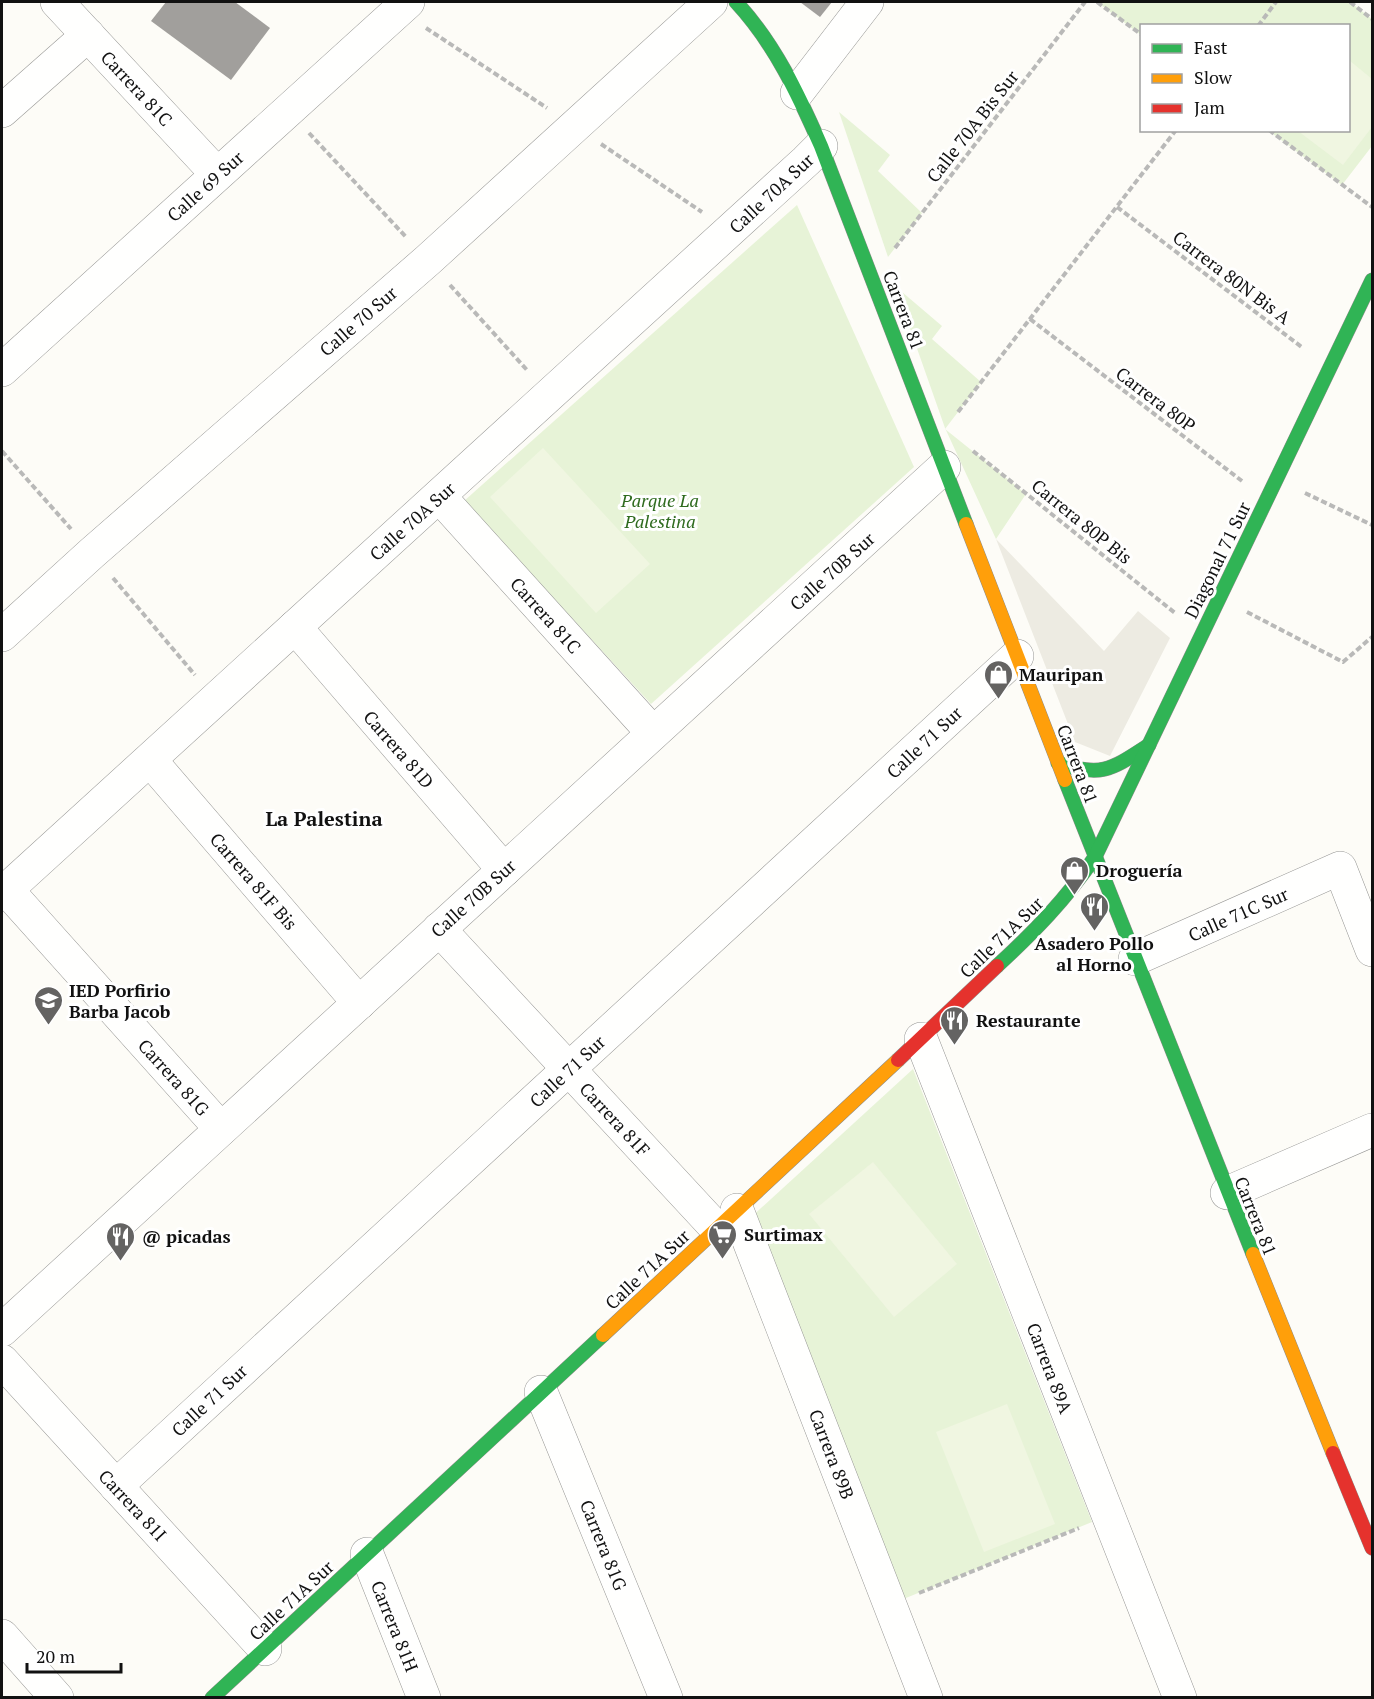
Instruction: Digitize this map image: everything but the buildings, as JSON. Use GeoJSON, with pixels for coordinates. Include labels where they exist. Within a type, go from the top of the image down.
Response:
{"type":"FeatureCollection","features":[{"type":"Feature","properties":{"kind":"street","name":"Carrera 81C"},"geometry":{"type":"LineString","coordinates":[[57,2],[217,174]]}},
{"type":"Feature","properties":{"kind":"street","name":"Calle 69 Sur"},"geometry":{"type":"LineString","coordinates":[[2,370],[408,2]]}},
{"type":"Feature","properties":{"kind":"street","name":"Calle 70 Sur"},"geometry":{"type":"LineString","coordinates":[[2,635],[101,545],[428,260],[711,2]]}},
{"type":"Feature","properties":{"kind":"street","name":"Carrera 81"},"geometry":{"type":"LineString","coordinates":[[736,2],[767,40],[797,93],[821,146],[1135,960],[1372,1548]]}},
{"type":"Feature","properties":{"kind":"street"},"geometry":{"type":"LineString","coordinates":[[797,93],[867,2]]}},
{"type":"Feature","properties":{"kind":"street"},"geometry":{"type":"LineString","coordinates":[[2,111],[88,35]]}},
{"type":"Feature","properties":{"kind":"street","name":"Calle 70A Sur"},"geometry":{"type":"LineString","coordinates":[[4,892],[821,146]]}},
{"type":"Feature","properties":{"kind":"street","name":"Diagonal 71 Sur"},"geometry":{"type":"LineString","coordinates":[[1095,857],[1372,280]]}},
{"type":"Feature","properties":{"kind":"street","name":"Calle 70B Sur"},"geometry":{"type":"LineString","coordinates":[[2,1330],[944,467]]}},
{"type":"Feature","properties":{"kind":"street","name":"Carrera 81C"},"geometry":{"type":"LineString","coordinates":[[439,496],[653,733]]}},
{"type":"Feature","properties":{"kind":"street","name":"Carrera 81D"},"geometry":{"type":"LineString","coordinates":[[295,627],[504,870]]}},
{"type":"Feature","properties":{"kind":"street","name":"Calle 71 Sur"},"geometry":{"type":"LineString","coordinates":[[116,1486],[1017,656]]}},
{"type":"Feature","properties":{"kind":"street"},"geometry":{"type":"LineString","coordinates":[[1058,763],[1080,771],[1108,770],[1149,745]]}},
{"type":"Feature","properties":{"kind":"street","name":"Carrera 81F Bis"},"geometry":{"type":"LineString","coordinates":[[150,760],[358,1003]]}},
{"type":"Feature","properties":{"kind":"street","name":"Calle 71A Sur"},"geometry":{"type":"LineString","coordinates":[[212,1698],[1047,919],[1075,886],[1095,857]]}},
{"type":"Feature","properties":{"kind":"street","name":"Calle 71C Sur"},"geometry":{"type":"LineString","coordinates":[[1135,960],[1340,868],[1372,950]]}},
{"type":"Feature","properties":{"kind":"street","name":"Carrera 81G"},"geometry":{"type":"LineString","coordinates":[[4,892],[221,1129]]}},
{"type":"Feature","properties":{"kind":"street","name":"Carrera 81F"},"geometry":{"type":"LineString","coordinates":[[439,929],[569,1069],[727,1220]]}},
{"type":"Feature","properties":{"kind":"street","name":"Carrera 89A"},"geometry":{"type":"LineString","coordinates":[[921,1039],[1180,1698]]}},
{"type":"Feature","properties":{"kind":"street"},"geometry":{"type":"LineString","coordinates":[[1227,1192],[1372,1130]]}},
{"type":"Feature","properties":{"kind":"street","name":"Carrera 89B"},"geometry":{"type":"LineString","coordinates":[[727,1220],[891,1605],[926,1698]]}},
{"type":"Feature","properties":{"kind":"street","name":"Carrera 81I"},"geometry":{"type":"LineString","coordinates":[[2,1361],[265,1648]]}},
{"type":"Feature","properties":{"kind":"street","name":"Carrera 81G"},"geometry":{"type":"LineString","coordinates":[[541,1392],[666,1698]]}},
{"type":"Feature","properties":{"kind":"street","name":"Carrera 81H"},"geometry":{"type":"LineString","coordinates":[[367,1554],[424,1698]]}},
{"type":"Feature","properties":{"kind":"street"},"geometry":{"type":"LineString","coordinates":[[2,1636],[57,1698]]}},
{"type":"Feature","properties":{"kind":"path","name":"Calle 70A Bis Sur"},"geometry":{"type":"LineString","coordinates":[[888,257],[1085,2]]}},
{"type":"Feature","properties":{"kind":"path"},"geometry":{"type":"LineString","coordinates":[[1097,2],[1140,34]]}},
{"type":"Feature","properties":{"kind":"path"},"geometry":{"type":"LineString","coordinates":[[1260,24],[1276,2]]}},
{"type":"Feature","properties":{"kind":"path"},"geometry":{"type":"LineString","coordinates":[[1350,2],[1372,19]]}},
{"type":"Feature","properties":{"kind":"path"},"geometry":{"type":"LineString","coordinates":[[952,419],[1174,132]]}},
{"type":"Feature","properties":{"kind":"path"},"geometry":{"type":"LineString","coordinates":[[1272,132],[1372,207]]}},
{"type":"Feature","properties":{"kind":"path","name":"Carrera 80N Bis A"},"geometry":{"type":"LineString","coordinates":[[1117,207],[1330,369]]}},
{"type":"Feature","properties":{"kind":"path","name":"Carrera 80P"},"geometry":{"type":"LineString","coordinates":[[1030,319],[1266,500]]}},
{"type":"Feature","properties":{"kind":"path","name":"Carrera 80P Bis"},"geometry":{"type":"LineString","coordinates":[[972,450],[1202,634]]}},
{"type":"Feature","properties":{"kind":"path"},"geometry":{"type":"LineString","coordinates":[[1276,479],[1372,525]]}},
{"type":"Feature","properties":{"kind":"path"},"geometry":{"type":"LineString","coordinates":[[1219,598],[1343,662],[1372,637]]}},
{"type":"Feature","properties":{"kind":"path"},"geometry":{"type":"LineString","coordinates":[[891,1605],[1108,1516]]}},
{"type":"Feature","properties":{"kind":"green space"},"geometry":{"type":"Polygon","coordinates":[[[1097,2],[1350,2],[1372,19],[1372,146],[1342,185],[1270,132],[1350,132],[1350,24],[1140,24],[1140,34],[1097,2]]]}},
{"type":"Feature","properties":{"kind":"green space"},"geometry":{"type":"Polygon","coordinates":[[[1350,61],[1372,79],[1372,127],[1343,165],[1299,132],[1350,132],[1350,61]]]}},
{"type":"Feature","properties":{"kind":"green space"},"geometry":{"type":"Polygon","coordinates":[[[839,112],[890,155],[878,171],[922,213],[888,257],[839,112]]]}},
{"type":"Feature","properties":{"kind":"green space","name":"Parque La Palestina"},"geometry":{"type":"Polygon","coordinates":[[[797,205],[914,467],[651,704],[464,501],[797,205]]]}},
{"type":"Feature","properties":{"kind":"green space"},"geometry":{"type":"Polygon","coordinates":[[[895,286],[942,326],[932,339],[981,382],[945,429],[945,428],[895,286]]]}},
{"type":"Feature","properties":{"kind":"green space"},"geometry":{"type":"Polygon","coordinates":[[[946,430],[1026,494],[996,539],[946,430]]]}},
{"type":"Feature","properties":{"kind":"green space"},"geometry":{"type":"Polygon","coordinates":[[[543,448],[650,564],[596,613],[490,497],[543,448]]]}},
{"type":"Feature","properties":{"kind":"green space"},"geometry":{"type":"Polygon","coordinates":[[[913,1069],[1092,1522],[901,1600],[748,1220],[913,1069]]]}},
{"type":"Feature","properties":{"kind":"green space"},"geometry":{"type":"Polygon","coordinates":[[[873,1162],[957,1264],[894,1317],[809,1214],[873,1162]]]}},
{"type":"Feature","properties":{"kind":"green space"},"geometry":{"type":"Polygon","coordinates":[[[1007,1404],[1055,1524],[984,1552],[936,1432],[1007,1404]]]}},
{"type":"Feature","properties":{"kind":"shaded area"},"geometry":{"type":"Polygon","coordinates":[[[996,539],[1104,651],[1138,611],[1170,638],[1110,756],[1075,742],[996,539]]]}},
{"type":"Feature","properties":{"kind":"traffic: fast"},"geometry":{"type":"LineString","coordinates":[[736,2],[774,52],[821,146],[966,524]]}},
{"type":"Feature","properties":{"kind":"traffic: fast"},"geometry":{"type":"LineString","coordinates":[[997,966],[1049,914],[1095,857],[1372,280]]}},
{"type":"Feature","properties":{"kind":"traffic: fast"},"geometry":{"type":"LineString","coordinates":[[1058,763],[1086,770],[1106,769],[1149,745]]}},
{"type":"Feature","properties":{"kind":"traffic: fast"},"geometry":{"type":"LineString","coordinates":[[1065,780],[1253,1254]]}},
{"type":"Feature","properties":{"kind":"traffic: fast"},"geometry":{"type":"LineString","coordinates":[[212,1698],[603,1335]]}},
{"type":"Feature","properties":{"kind":"traffic: slow"},"geometry":{"type":"LineString","coordinates":[[966,524],[1065,780]]}},
{"type":"Feature","properties":{"kind":"traffic: slow"},"geometry":{"type":"LineString","coordinates":[[603,1335],[898,1060]]}},
{"type":"Feature","properties":{"kind":"traffic: slow"},"geometry":{"type":"LineString","coordinates":[[1253,1254],[1333,1453]]}},
{"type":"Feature","properties":{"kind":"traffic: jam"},"geometry":{"type":"LineString","coordinates":[[898,1060],[997,966]]}},
{"type":"Feature","properties":{"kind":"traffic: jam"},"geometry":{"type":"LineString","coordinates":[[1333,1453],[1372,1548]]}},
{"type":"Feature","properties":{"kind":"place","name":"Mauripan"},"geometry":{"type":"Point","coordinates":[998,700]}},
{"type":"Feature","properties":{"kind":"place","name":"Droguería"},"geometry":{"type":"Point","coordinates":[1075,896]}},
{"type":"Feature","properties":{"kind":"place","name":"Asadero Pollo al Horno"},"geometry":{"type":"Point","coordinates":[1094,932]}},
{"type":"Feature","properties":{"kind":"place","name":"IED Porfirio Barba Jacob"},"geometry":{"type":"Point","coordinates":[48,1026]}},
{"type":"Feature","properties":{"kind":"place","name":"Restaurante"},"geometry":{"type":"Point","coordinates":[955,1046]}},
{"type":"Feature","properties":{"kind":"place","name":"Surtimax"},"geometry":{"type":"Point","coordinates":[723,1260]}},
{"type":"Feature","properties":{"kind":"place","name":"@ picadas"},"geometry":{"type":"Point","coordinates":[121,1262]}},
{"type":"Feature","properties":{"kind":"district","name":"La Palestina"},"geometry":{"type":"Point","coordinates":[324,818]}}]}
